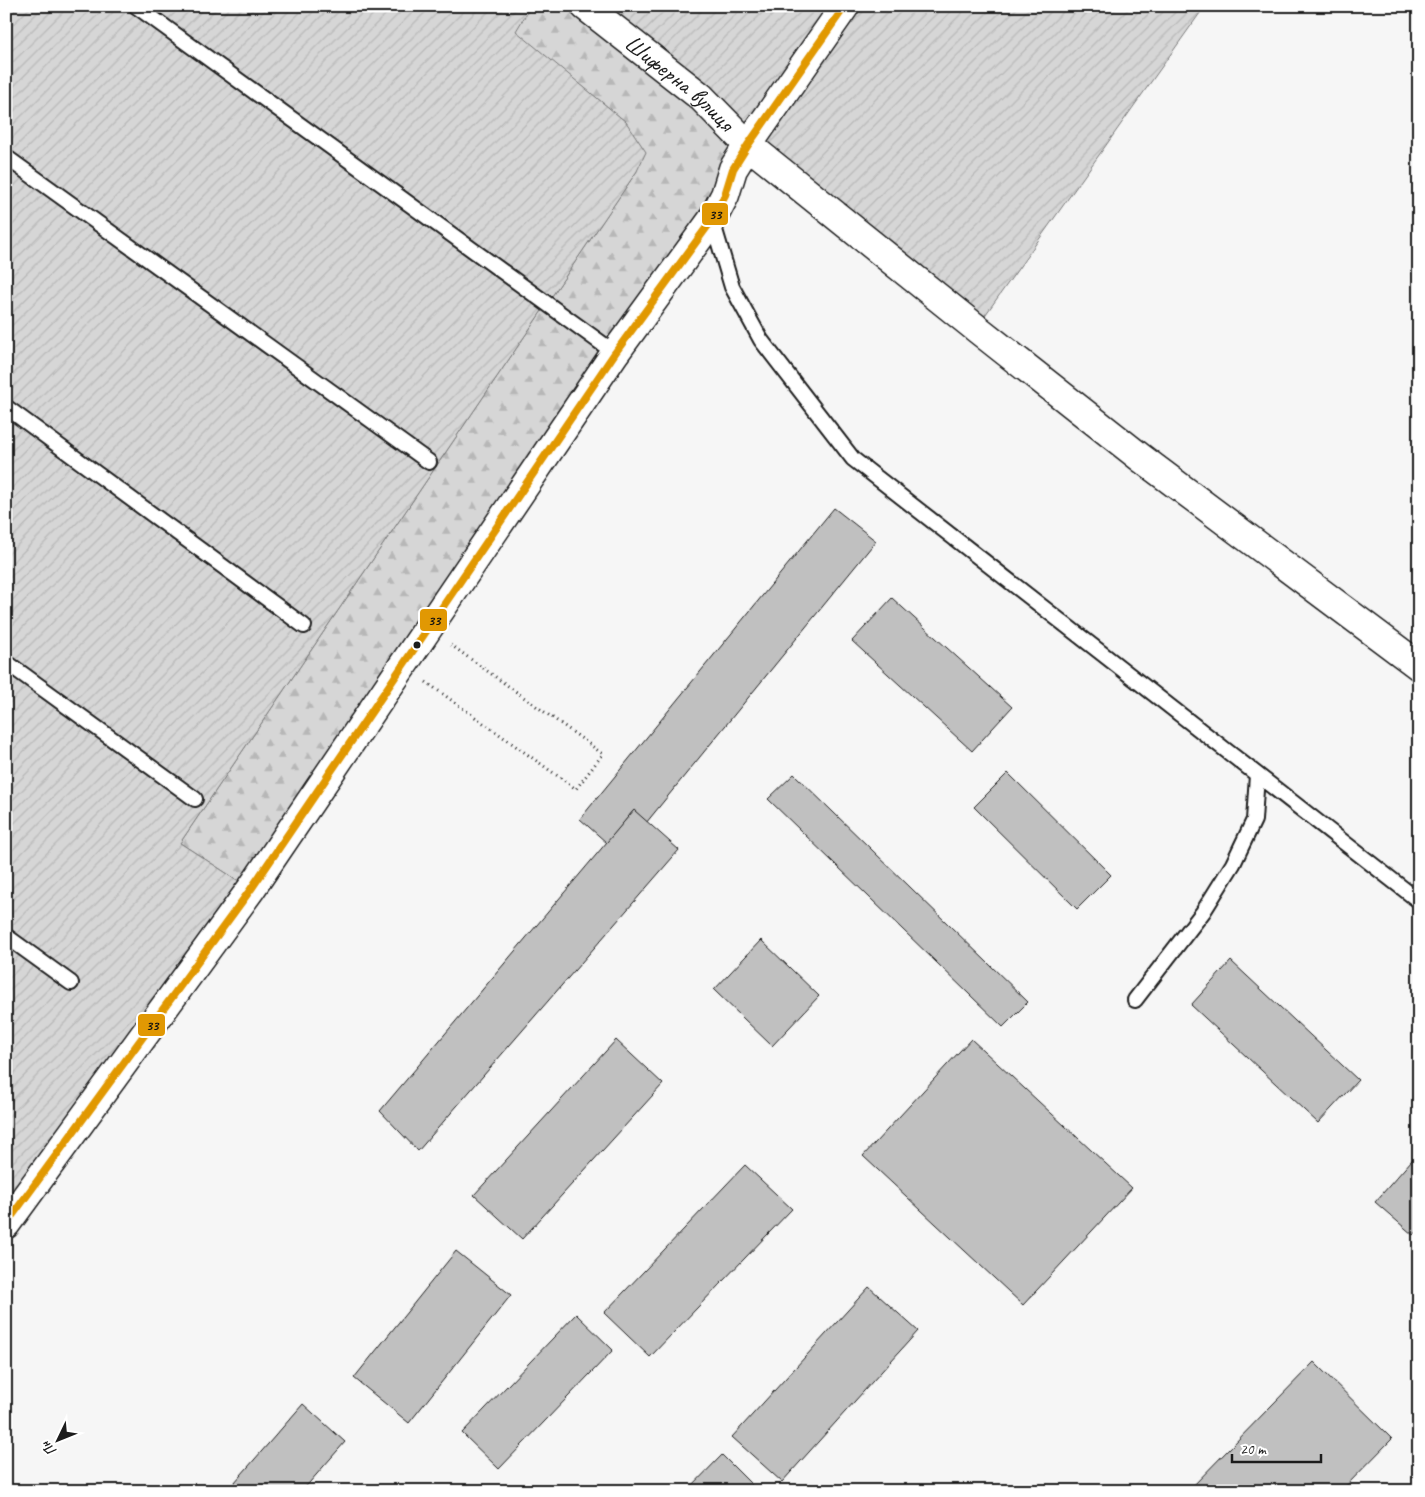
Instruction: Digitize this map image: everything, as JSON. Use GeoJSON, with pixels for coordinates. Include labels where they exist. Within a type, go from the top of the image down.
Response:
{"type":"FeatureCollection","features":[{"type":"Feature","properties":{"kind":"street","name":"Шиферна вулиця"},"geometry":{"type":"LineString","coordinates":[[585,6],[701,97],[748,145],[1141,458],[1419,666]]}},
{"type":"Feature","properties":{"kind":"street"},"geometry":{"type":"LineString","coordinates":[[6,1224],[251,889],[615,353],[712,220],[724,195],[733,169],[845,6]]}},
{"type":"Feature","properties":{"kind":"lane"},"geometry":{"type":"LineString","coordinates":[[136,6],[615,353]]}},
{"type":"Feature","properties":{"kind":"lane"},"geometry":{"type":"LineString","coordinates":[[6,157],[429,462]]}},
{"type":"Feature","properties":{"kind":"lane"},"geometry":{"type":"LineString","coordinates":[[712,220],[732,287],[761,340],[853,459],[1419,900]]}},
{"type":"Feature","properties":{"kind":"lane"},"geometry":{"type":"LineString","coordinates":[[6,407],[304,626]]}},
{"type":"Feature","properties":{"kind":"lane"},"geometry":{"type":"LineString","coordinates":[[6,662],[195,799]]}},
{"type":"Feature","properties":{"kind":"lane"},"geometry":{"type":"LineString","coordinates":[[1135,1000],[1203,912],[1232,864],[1254,820],[1257,775]]}},
{"type":"Feature","properties":{"kind":"lane"},"geometry":{"type":"LineString","coordinates":[[6,936],[72,983]]}},
{"type":"Feature","properties":{"kind":"path"},"geometry":{"type":"LineString","coordinates":[[403,666],[576,790],[603,754],[428,628]]}},
{"type":"Feature","properties":{"kind":"green space"},"geometry":{"type":"Polygon","coordinates":[[[6,6],[531,6],[516,31],[626,122],[646,152],[637,171],[180,843],[251,889],[6,1217],[6,6]]]}},
{"type":"Feature","properties":{"kind":"green space"},"geometry":{"type":"Polygon","coordinates":[[[531,6],[585,6],[748,145],[251,889],[180,843],[637,171],[626,122],[515,31],[531,6]]]}},
{"type":"Feature","properties":{"kind":"green space"},"geometry":{"type":"Polygon","coordinates":[[[585,6],[1205,6],[976,328],[585,6]]]}},
{"type":"Feature","properties":{"kind":"building"},"geometry":{"type":"Polygon","coordinates":[[[834,508],[876,541],[646,823],[634,810],[607,843],[580,819],[834,508]]]}},
{"type":"Feature","properties":{"kind":"building"},"geometry":{"type":"Polygon","coordinates":[[[892,598],[1012,707],[972,751],[852,641],[892,598]]]}},
{"type":"Feature","properties":{"kind":"building"},"geometry":{"type":"Polygon","coordinates":[[[1008,773],[1111,875],[1077,909],[974,807],[1008,773]]]}},
{"type":"Feature","properties":{"kind":"building"},"geometry":{"type":"Polygon","coordinates":[[[794,774],[1028,1002],[1003,1027],[768,799],[794,774]]]}},
{"type":"Feature","properties":{"kind":"building"},"geometry":{"type":"Polygon","coordinates":[[[634,810],[679,850],[418,1151],[380,1111],[634,810]]]}},
{"type":"Feature","properties":{"kind":"building"},"geometry":{"type":"Polygon","coordinates":[[[761,940],[819,996],[772,1046],[714,990],[761,940]]]}},
{"type":"Feature","properties":{"kind":"building"},"geometry":{"type":"Polygon","coordinates":[[[1231,961],[1358,1080],[1318,1123],[1191,1005],[1231,961]]]}},
{"type":"Feature","properties":{"kind":"building"},"geometry":{"type":"Polygon","coordinates":[[[971,1039],[1132,1188],[1023,1305],[863,1156],[971,1039]]]}},
{"type":"Feature","properties":{"kind":"building"},"geometry":{"type":"Polygon","coordinates":[[[616,1040],[663,1084],[522,1239],[474,1195],[616,1040]]]}},
{"type":"Feature","properties":{"kind":"building"},"geometry":{"type":"Polygon","coordinates":[[[1419,1152],[1419,1229],[1413,1235],[1375,1202],[1419,1152]]]}},
{"type":"Feature","properties":{"kind":"building"},"geometry":{"type":"Polygon","coordinates":[[[745,1165],[792,1209],[650,1357],[604,1313],[745,1165]]]}},
{"type":"Feature","properties":{"kind":"building"},"geometry":{"type":"Polygon","coordinates":[[[456,1251],[511,1295],[409,1423],[354,1378],[456,1251]]]}},
{"type":"Feature","properties":{"kind":"building"},"geometry":{"type":"Polygon","coordinates":[[[869,1287],[918,1331],[782,1482],[732,1437],[869,1287]]]}},
{"type":"Feature","properties":{"kind":"building"},"geometry":{"type":"Polygon","coordinates":[[[576,1314],[613,1350],[499,1469],[462,1433],[576,1314]]]}},
{"type":"Feature","properties":{"kind":"building"},"geometry":{"type":"Polygon","coordinates":[[[1314,1362],[1392,1439],[1341,1491],[1188,1491],[1314,1362]]]}},
{"type":"Feature","properties":{"kind":"building"},"geometry":{"type":"Polygon","coordinates":[[[303,1404],[345,1442],[302,1491],[227,1491],[303,1404]]]}},
{"type":"Feature","properties":{"kind":"building"},"geometry":{"type":"Polygon","coordinates":[[[722,1455],[758,1491],[687,1491],[722,1455]]]}},
{"type":"Feature","properties":{"kind":"transit line","name":"33"},"geometry":{"type":"LineString","coordinates":[[6,1224],[251,889],[615,353],[712,220],[725,195],[733,169],[845,6]]}}]}
